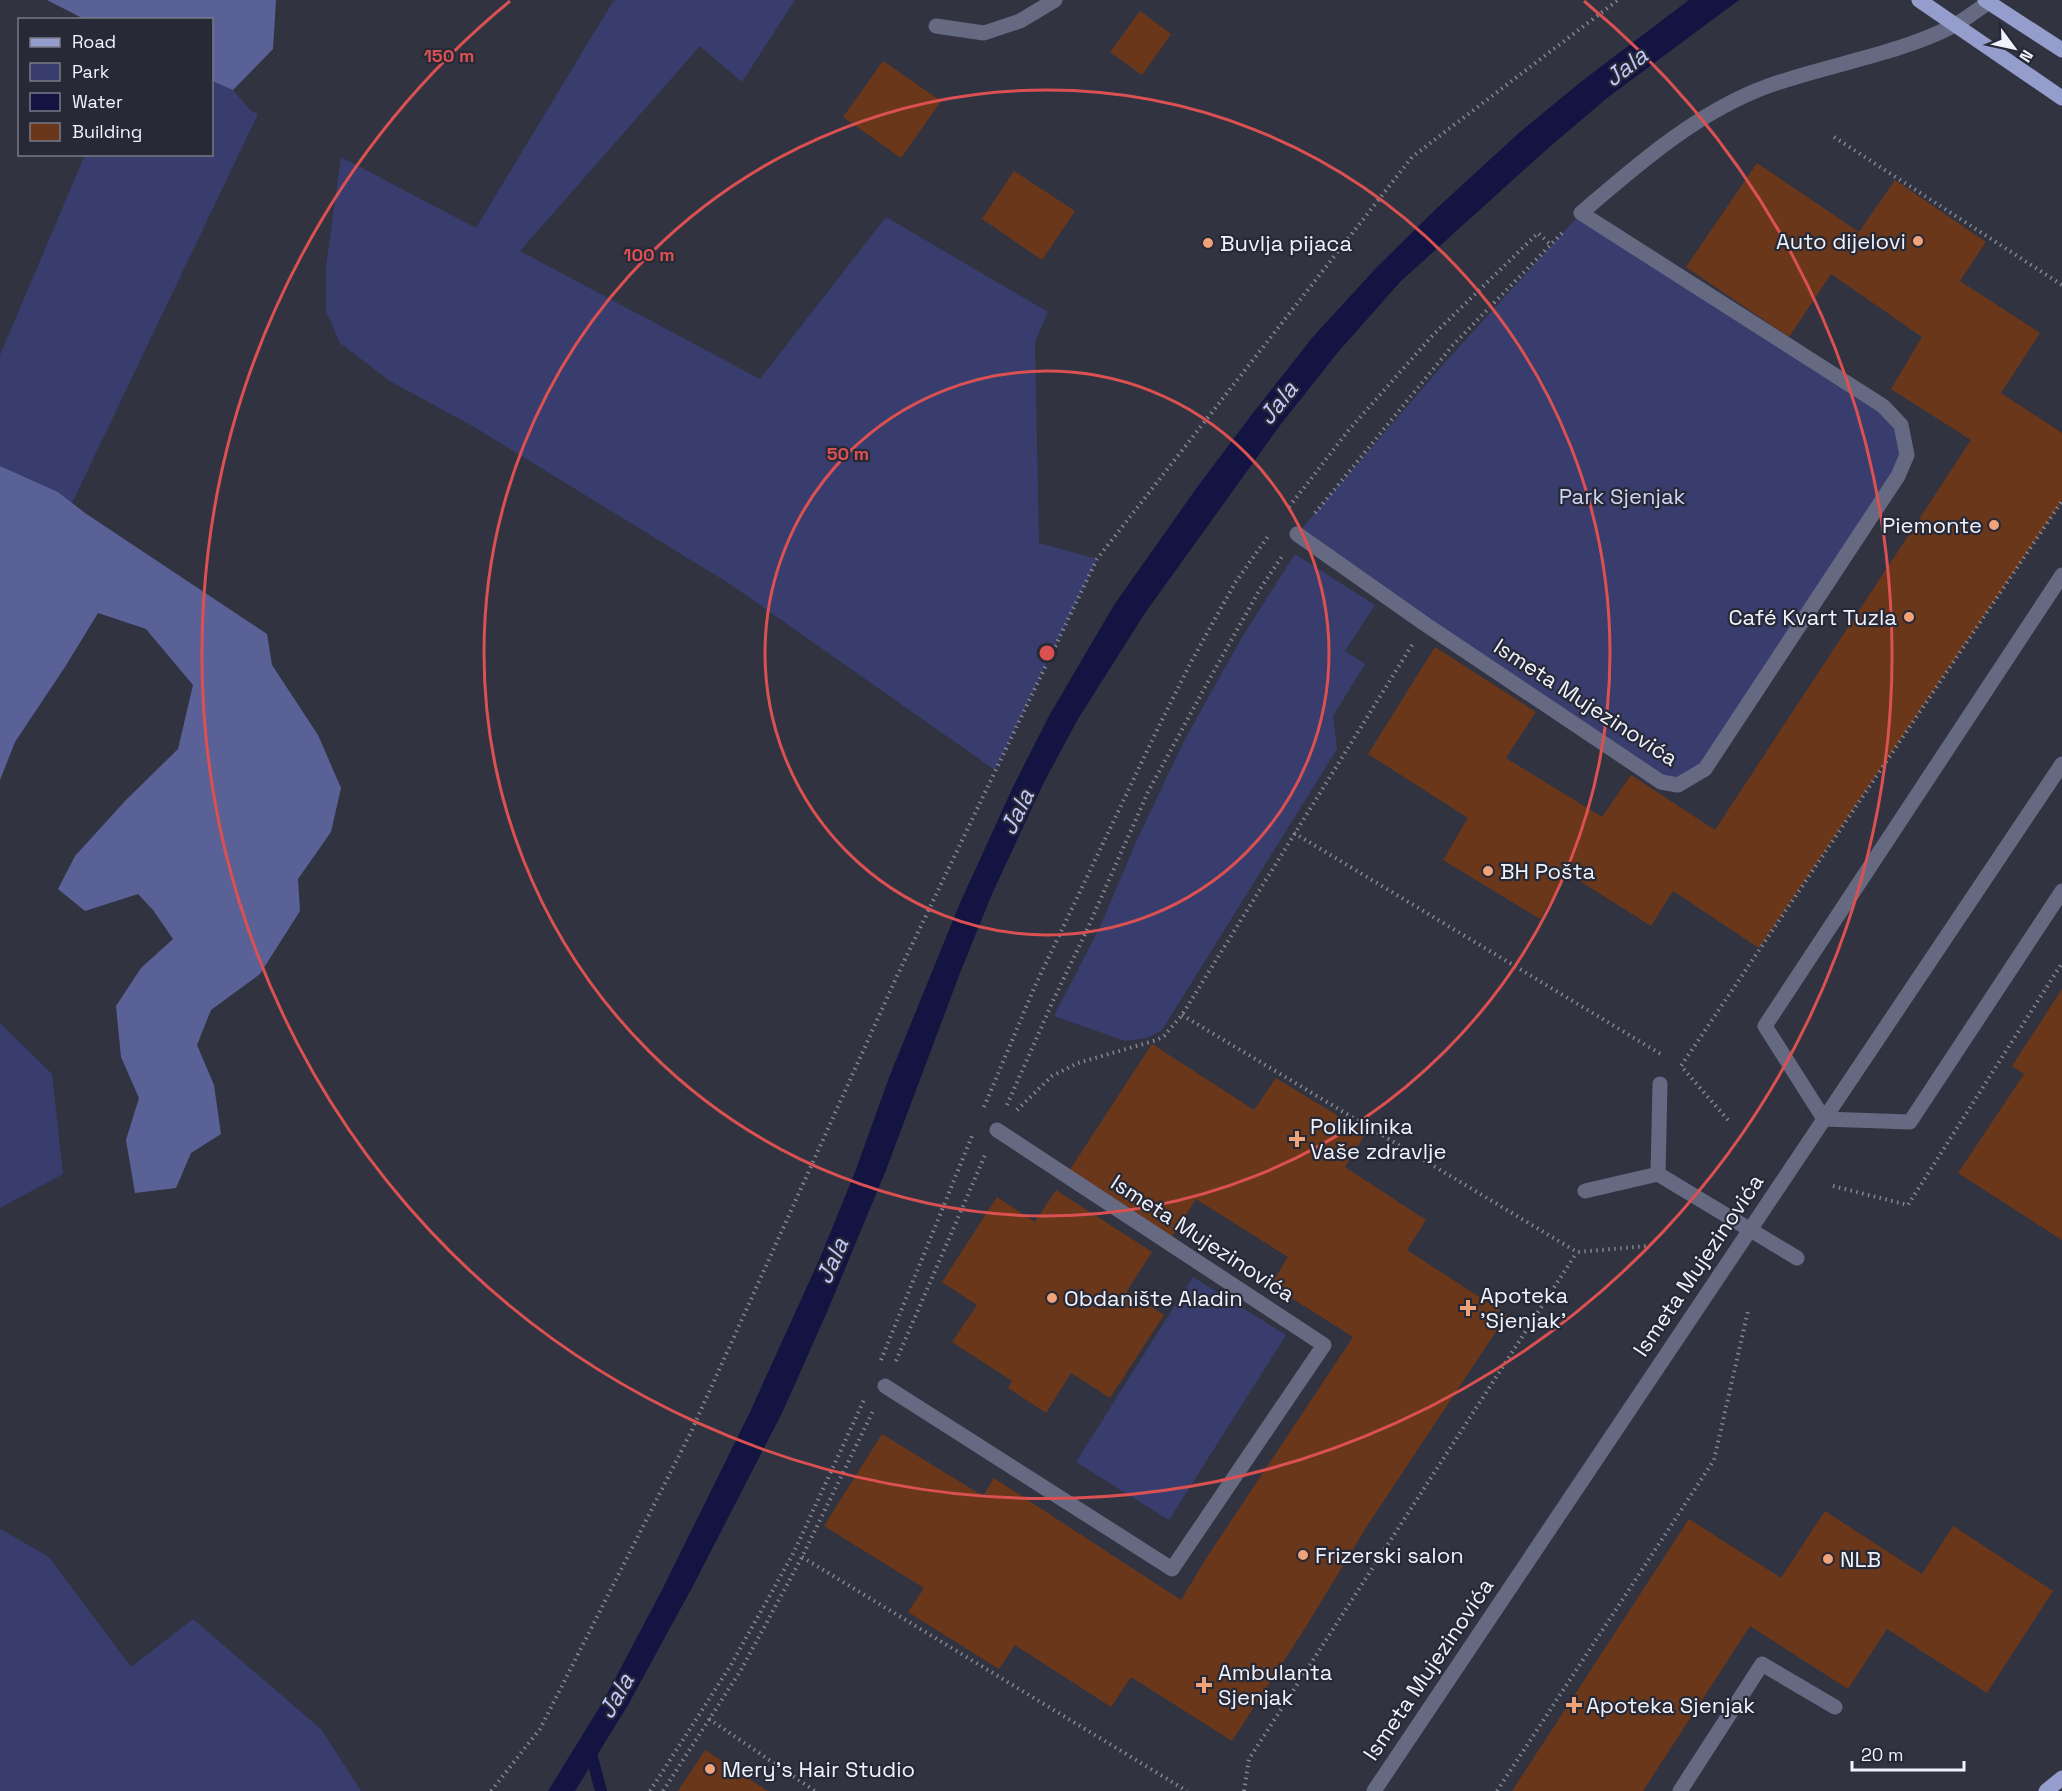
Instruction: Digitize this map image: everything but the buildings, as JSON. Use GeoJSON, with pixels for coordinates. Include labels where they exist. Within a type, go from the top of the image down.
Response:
{"type":"FeatureCollection","features":[{"type":"Feature","properties":{"kind":"main road"},"geometry":{"type":"LineString","coordinates":[[1919,0],[2062,98]]}},
{"type":"Feature","properties":{"kind":"main road"},"geometry":{"type":"LineString","coordinates":[[1988,1],[2062,50]]}},
{"type":"Feature","properties":{"kind":"main road"},"geometry":{"type":"LineString","coordinates":[[2046,1791],[2062,1776]]}},
{"type":"Feature","properties":{"kind":"street"},"geometry":{"type":"LineString","coordinates":[[936,26],[984,33],[1020,21],[1055,0]]}},
{"type":"Feature","properties":{"kind":"street"},"geometry":{"type":"LineString","coordinates":[[1581,213],[1632,169],[1699,120],[1735,100],[1768,86],[1906,45],[1955,25],[1988,1]]}},
{"type":"Feature","properties":{"kind":"street","name":"Ismeta Mujezinovića"},"geometry":{"type":"LineString","coordinates":[[1297,534],[1425,624],[1661,782],[1678,785],[1705,769],[1899,477],[1907,455],[1901,425],[1883,406],[1581,213]]}},
{"type":"Feature","properties":{"kind":"street"},"geometry":{"type":"LineString","coordinates":[[2062,575],[1765,1026],[1824,1119],[1910,1122],[2062,891]]}},
{"type":"Feature","properties":{"kind":"street","name":"Ismeta Mujezinovića"},"geometry":{"type":"LineString","coordinates":[[1374,1791],[2062,764]]}},
{"type":"Feature","properties":{"kind":"street"},"geometry":{"type":"LineString","coordinates":[[1658,1174],[1660,1084]]}},
{"type":"Feature","properties":{"kind":"street","name":"Ismeta Mujezinovića"},"geometry":{"type":"LineString","coordinates":[[885,1386],[1172,1569],[1324,1345],[997,1130]]}},
{"type":"Feature","properties":{"kind":"street"},"geometry":{"type":"LineString","coordinates":[[1585,1191],[1658,1174],[1797,1258]]}},
{"type":"Feature","properties":{"kind":"street"},"geometry":{"type":"LineString","coordinates":[[1680,1791],[1762,1664],[1835,1707]]}},
{"type":"Feature","properties":{"kind":"street"},"geometry":{"type":"LineString","coordinates":[[2035,1791],[2062,1776]]}},
{"type":"Feature","properties":{"kind":"path"},"geometry":{"type":"LineString","coordinates":[[491,1791],[540,1729],[691,1432],[897,976],[1096,559],[1412,157],[1618,0]]}},
{"type":"Feature","properties":{"kind":"path"},"geometry":{"type":"LineString","coordinates":[[1834,137],[2062,285]]}},
{"type":"Feature","properties":{"kind":"path"},"geometry":{"type":"LineString","coordinates":[[1297,534],[1453,345],[1581,213]]}},
{"type":"Feature","properties":{"kind":"path"},"geometry":{"type":"LineString","coordinates":[[1287,509],[1348,431],[1433,335],[1538,233],[1551,245]]}},
{"type":"Feature","properties":{"kind":"path"},"geometry":{"type":"LineString","coordinates":[[1728,1120],[1681,1066],[2062,501]]}},
{"type":"Feature","properties":{"kind":"path"},"geometry":{"type":"LineString","coordinates":[[981,1115],[1035,987],[1129,785],[1190,664],[1235,583],[1274,527]]}},
{"type":"Feature","properties":{"kind":"path"},"geometry":{"type":"LineString","coordinates":[[997,1130],[1052,1076],[1078,1063],[1157,1040],[1164,1036],[1182,1015],[1425,624]]}},
{"type":"Feature","properties":{"kind":"path"},"geometry":{"type":"LineString","coordinates":[[1294,833],[1670,1060]]}},
{"type":"Feature","properties":{"kind":"path"},"geometry":{"type":"LineString","coordinates":[[1833,1186],[1908,1205],[2062,963]]}},
{"type":"Feature","properties":{"kind":"path"},"geometry":{"type":"LineString","coordinates":[[1182,1015],[1577,1252],[1648,1246]]}},
{"type":"Feature","properties":{"kind":"path"},"geometry":{"type":"LineString","coordinates":[[878,1366],[976,1126]]}},
{"type":"Feature","properties":{"kind":"path"},"geometry":{"type":"LineString","coordinates":[[1244,1791],[1249,1760],[1577,1252]]}},
{"type":"Feature","properties":{"kind":"path"},"geometry":{"type":"LineString","coordinates":[[1497,1791],[1714,1460],[1748,1311]]}},
{"type":"Feature","properties":{"kind":"path"},"geometry":{"type":"LineString","coordinates":[[650,1791],[732,1665],[788,1562],[865,1398]]}},
{"type":"Feature","properties":{"kind":"path"},"geometry":{"type":"LineString","coordinates":[[802,1557],[1187,1791]]}},
{"type":"Feature","properties":{"kind":"path"},"geometry":{"type":"LineString","coordinates":[[663,1791],[710,1719],[815,1791]]}},
{"type":"Feature","properties":{"kind":"green space"},"geometry":{"type":"Polygon","coordinates":[[[616,0],[795,0],[742,82],[700,46],[520,251],[760,379],[886,217],[1048,312],[1035,342],[1039,543],[1097,559],[995,770],[730,584],[476,428],[390,381],[340,343],[326,311],[326,267],[341,157],[476,228],[612,3],[616,0]]]}},
{"type":"Feature","properties":{"kind":"green space"},"geometry":{"type":"Polygon","coordinates":[[[213,81],[233,90],[250,110],[258,114],[72,503],[58,492],[0,466],[0,355],[85,156],[213,156],[213,81]]]}},
{"type":"Feature","properties":{"kind":"green space","name":"Park Sjenjak"},"geometry":{"type":"Polygon","coordinates":[[[1581,213],[1883,406],[1907,455],[1705,769],[1678,785],[1297,534],[1441,367],[1581,213]]]}},
{"type":"Feature","properties":{"kind":"green space"},"geometry":{"type":"Polygon","coordinates":[[[1295,554],[1375,605],[1345,651],[1365,664],[1333,716],[1337,749],[1162,1030],[1146,1038],[1125,1041],[1054,1016],[1100,927],[1136,842],[1184,741],[1241,639],[1295,554]]]}},
{"type":"Feature","properties":{"kind":"green space"},"geometry":{"type":"Polygon","coordinates":[[[0,1023],[52,1074],[63,1174],[0,1208],[0,1023]]]}},
{"type":"Feature","properties":{"kind":"green space"},"geometry":{"type":"Polygon","coordinates":[[[1193,1277],[1286,1335],[1169,1520],[1076,1462],[1193,1277]]]}},
{"type":"Feature","properties":{"kind":"green space"},"geometry":{"type":"Polygon","coordinates":[[[0,1529],[49,1557],[131,1667],[193,1619],[321,1729],[361,1791],[0,1791],[0,1529]]]}},
{"type":"Feature","properties":{"kind":"shaded area"},"geometry":{"type":"Polygon","coordinates":[[[47,0],[276,0],[273,49],[233,90],[213,81],[213,18],[82,18],[47,0]]]}},
{"type":"Feature","properties":{"kind":"shaded area"},"geometry":{"type":"Polygon","coordinates":[[[0,466],[58,492],[85,513],[267,634],[272,665],[318,735],[341,788],[331,832],[298,879],[300,911],[260,974],[211,1010],[197,1045],[214,1085],[221,1134],[191,1153],[176,1188],[135,1193],[126,1140],[139,1098],[121,1057],[116,1006],[141,968],[173,939],[153,910],[138,894],[85,911],[58,889],[75,856],[126,800],[178,749],[193,685],[146,629],[98,613],[15,742],[0,780],[0,466]]]}},
{"type":"Feature","properties":{"kind":"water","name":"Jala"},"geometry":{"type":"Polygon","coordinates":[[[1689,0],[1739,0],[1607,98],[1401,281],[1338,352],[1281,424],[1145,613],[1078,719],[1043,784],[992,894],[886,1170],[783,1411],[694,1584],[628,1705],[575,1791],[548,1791],[604,1700],[663,1588],[750,1412],[820,1258],[855,1172],[890,1075],[960,903],[1013,787],[1049,716],[1114,605],[1253,413],[1312,338],[1377,267],[1520,132],[1582,81],[1689,0]]]}},
{"type":"Feature","properties":{"kind":"waterway"},"geometry":{"type":"LineString","coordinates":[[589,1746],[601,1791]]}},
{"type":"Feature","properties":{"kind":"place","name":"Auto dijelovi"},"geometry":{"type":"Point","coordinates":[1918,241]}},
{"type":"Feature","properties":{"kind":"place","name":"Buvlja pijaca"},"geometry":{"type":"Point","coordinates":[1208,243]}},
{"type":"Feature","properties":{"kind":"place","name":"Piemonte"},"geometry":{"type":"Point","coordinates":[1994,525]}},
{"type":"Feature","properties":{"kind":"place","name":"Café Kvart Tuzla"},"geometry":{"type":"Point","coordinates":[1909,617]}},
{"type":"Feature","properties":{"kind":"place","name":"BH Pošta"},"geometry":{"type":"Point","coordinates":[1488,871]}},
{"type":"Feature","properties":{"kind":"place","name":"Poliklinika Vaše zdravlje"},"geometry":{"type":"Point","coordinates":[1297,1139]}},
{"type":"Feature","properties":{"kind":"place","name":"Obdanište Aladin"},"geometry":{"type":"Point","coordinates":[1052,1298]}},
{"type":"Feature","properties":{"kind":"place","name":"Apoteka 'Sjenjak'"},"geometry":{"type":"Point","coordinates":[1468,1308]}},
{"type":"Feature","properties":{"kind":"place","name":"Frizerski salon"},"geometry":{"type":"Point","coordinates":[1303,1555]}},
{"type":"Feature","properties":{"kind":"place","name":"NLB"},"geometry":{"type":"Point","coordinates":[1828,1559]}},
{"type":"Feature","properties":{"kind":"place","name":"Ambulanta Sjenjak"},"geometry":{"type":"Point","coordinates":[1204,1685]}},
{"type":"Feature","properties":{"kind":"place","name":"Apoteka Sjenjak"},"geometry":{"type":"Point","coordinates":[1574,1705]}},
{"type":"Feature","properties":{"kind":"place","name":"Mery's Hair Studio"},"geometry":{"type":"Point","coordinates":[710,1769]}}]}
